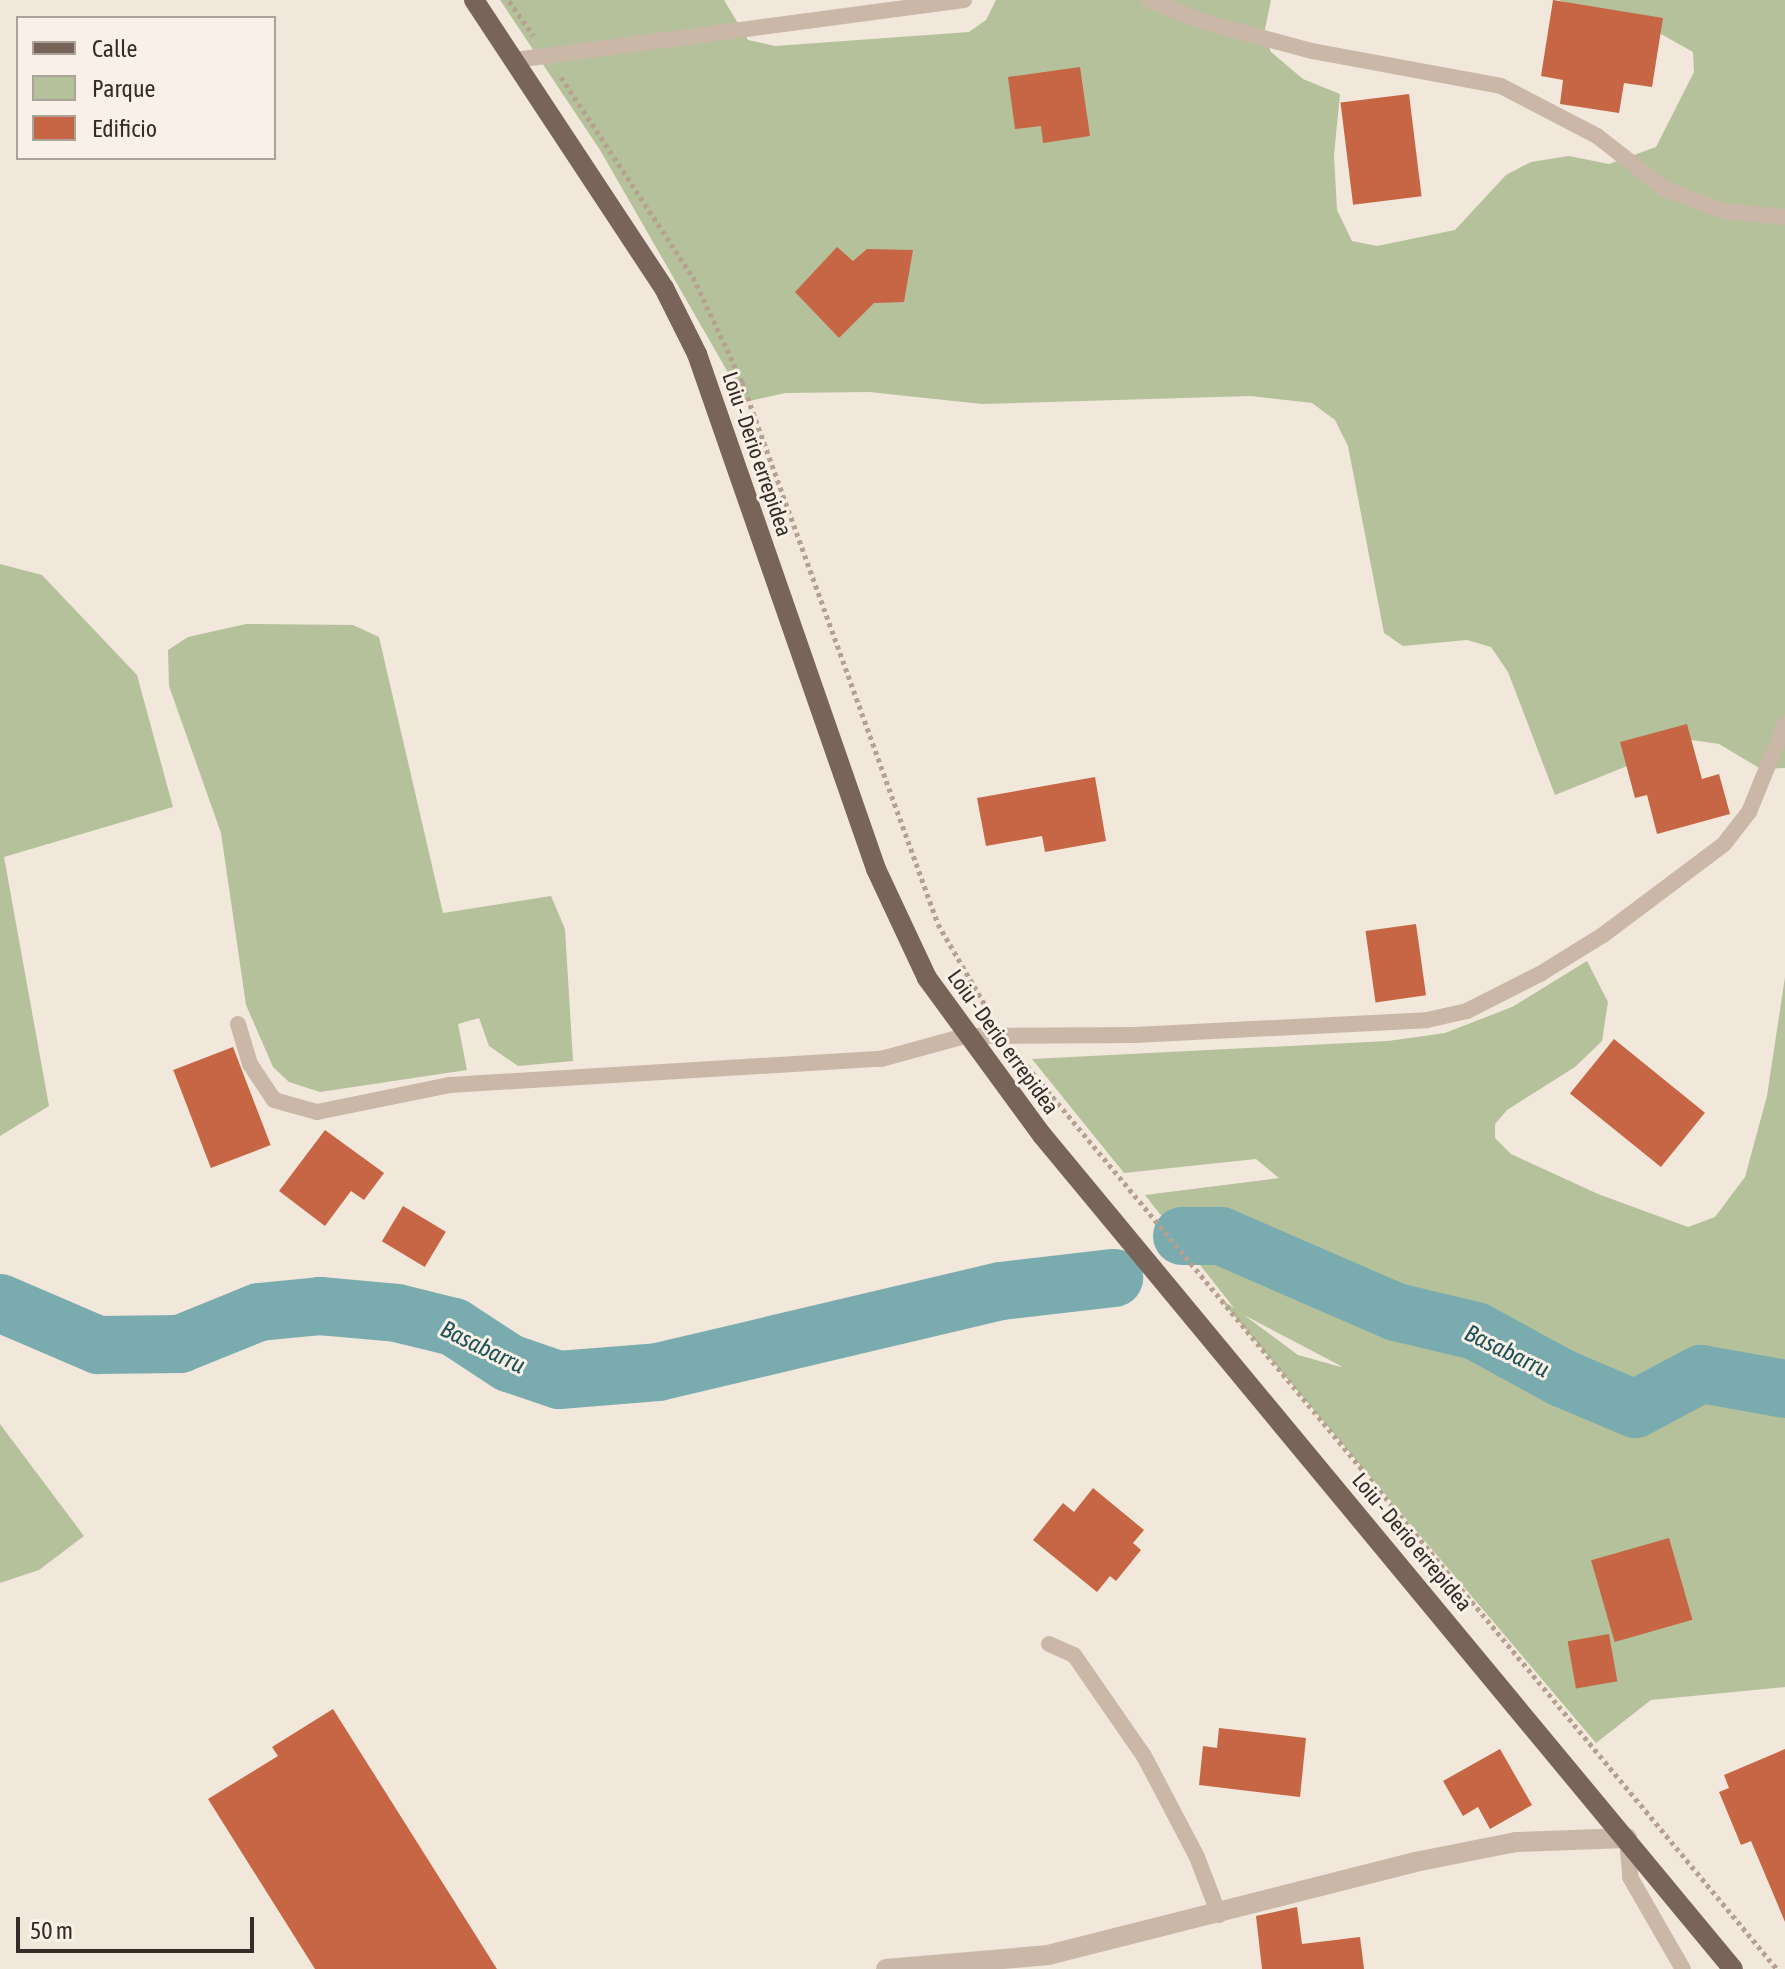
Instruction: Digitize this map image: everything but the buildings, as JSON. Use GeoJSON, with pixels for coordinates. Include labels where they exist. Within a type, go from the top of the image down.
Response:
{"type":"FeatureCollection","features":[{"type":"Feature","properties":{"kind":"main road","name":"Loiu - Derio errepidea"},"geometry":{"type":"LineString","coordinates":[[474,0],[664,288],[697,354],[876,869],[927,978],[965,1036],[1733,1969]]}},
{"type":"Feature","properties":{"kind":"street"},"geometry":{"type":"LineString","coordinates":[[886,1969],[1048,1955],[1219,1915],[1415,1862],[1516,1842],[1627,1838]]}},
{"type":"Feature","properties":{"kind":"lane"},"geometry":{"type":"LineString","coordinates":[[515,60],[964,0]]}},
{"type":"Feature","properties":{"kind":"lane"},"geometry":{"type":"LineString","coordinates":[[1148,0],[1208,23],[1312,51],[1501,86],[1597,136],[1665,189],[1723,211],[1785,217]]}},
{"type":"Feature","properties":{"kind":"lane"},"geometry":{"type":"LineString","coordinates":[[238,1024],[250,1064],[274,1100],[317,1112],[450,1085],[881,1059],[965,1036],[1265,1029],[1427,1020],[1467,1011],[1603,935],[1724,844],[1749,812],[1785,724]]}},
{"type":"Feature","properties":{"kind":"lane"},"geometry":{"type":"LineString","coordinates":[[1049,1644],[1074,1655],[1144,1756],[1197,1857],[1219,1915]]}},
{"type":"Feature","properties":{"kind":"lane"},"geometry":{"type":"LineString","coordinates":[[1627,1838],[1630,1877],[1683,1969]]}},
{"type":"Feature","properties":{"kind":"green space"},"geometry":{"type":"Polygon","coordinates":[[[500,0],[724,0],[748,40],[775,46],[969,32],[986,20],[996,0],[1271,0],[1264,34],[1271,52],[1303,79],[1340,94],[1334,155],[1337,210],[1352,241],[1377,246],[1455,230],[1506,175],[1531,162],[1569,156],[1609,164],[1656,147],[1694,72],[1693,52],[1652,29],[1558,0],[1785,0],[1785,768],[1761,769],[1719,744],[1692,740],[1555,795],[1508,672],[1491,647],[1467,640],[1403,646],[1384,633],[1348,446],[1335,420],[1312,403],[1251,396],[982,404],[869,392],[785,393],[745,402],[600,150],[500,0]]]}},
{"type":"Feature","properties":{"kind":"green space"},"geometry":{"type":"Polygon","coordinates":[[[0,564],[42,575],[137,675],[173,807],[4,857],[49,1106],[0,1136],[0,564]]]}},
{"type":"Feature","properties":{"kind":"green space"},"geometry":{"type":"Polygon","coordinates":[[[246,624],[353,625],[379,637],[443,913],[551,896],[565,929],[573,1061],[518,1066],[489,1046],[479,1018],[458,1024],[467,1070],[320,1092],[289,1082],[273,1067],[246,1005],[221,833],[169,686],[168,650],[188,637],[246,624]]]}},
{"type":"Feature","properties":{"kind":"green space"},"geometry":{"type":"Polygon","coordinates":[[[1587,961],[1608,1002],[1602,1041],[1575,1067],[1507,1110],[1495,1124],[1495,1138],[1511,1154],[1598,1194],[1688,1227],[1715,1217],[1745,1177],[1767,1096],[1785,977],[1785,1687],[1651,1700],[1596,1743],[1219,1298],[1234,1308],[1145,1195],[1279,1178],[1256,1159],[1124,1173],[1032,1059],[1388,1041],[1445,1033],[1512,1007],[1587,961]],[[1244,1315],[1298,1355],[1341,1366],[1244,1315]]]}},
{"type":"Feature","properties":{"kind":"green space"},"geometry":{"type":"Polygon","coordinates":[[[0,1424],[84,1536],[39,1570],[0,1583],[0,1424]]]}},
{"type":"Feature","properties":{"kind":"waterway","name":"Basabarru"},"geometry":{"type":"LineString","coordinates":[[1182,1236],[1221,1236],[1396,1312],[1476,1331],[1562,1378],[1635,1409],[1701,1374],[1785,1389]]}},
{"type":"Feature","properties":{"kind":"waterway","name":"Basabarru"},"geometry":{"type":"LineString","coordinates":[[0,1303],[98,1345],[180,1344],[259,1312],[320,1306],[397,1313],[454,1327],[509,1363],[559,1380],[658,1372],[1001,1291],[1114,1278]]}}]}
